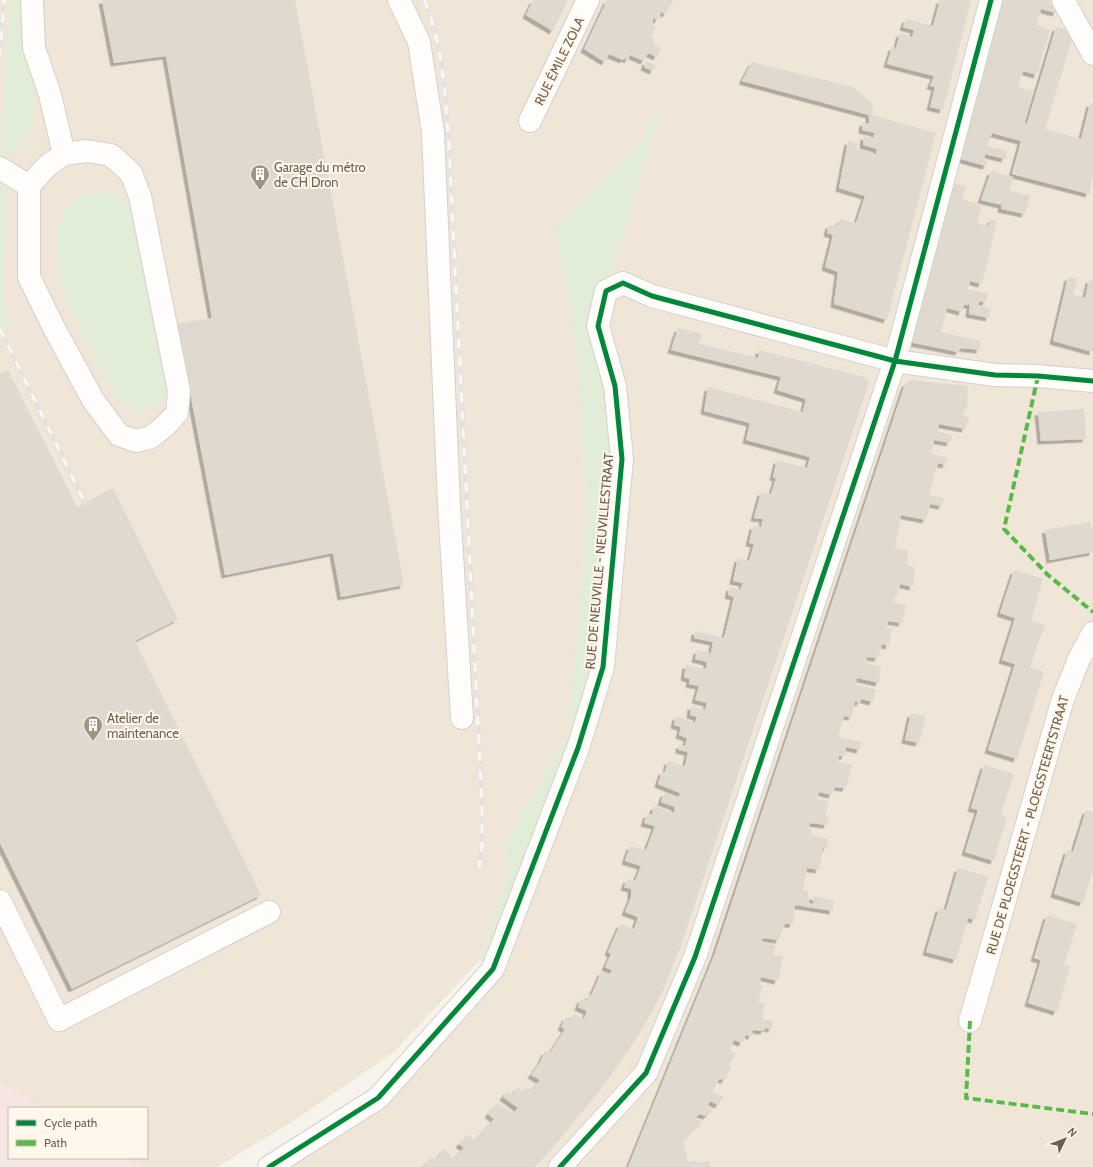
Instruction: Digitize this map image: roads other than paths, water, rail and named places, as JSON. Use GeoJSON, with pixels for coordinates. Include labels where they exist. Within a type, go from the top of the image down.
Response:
{"type":"FeatureCollection","features":[{"type":"Feature","properties":{"kind":"street"},"geometry":{"type":"LineString","coordinates":[[32,0],[34,48],[50,94],[64,154]]}},
{"type":"Feature","properties":{"kind":"street"},"geometry":{"type":"LineString","coordinates":[[399,0],[420,42],[433,132],[449,505],[462,718]]}},
{"type":"Feature","properties":{"kind":"street","name":"RUE ÉMILE ZOLA"},"geometry":{"type":"LineString","coordinates":[[530,121],[588,0]]}},
{"type":"Feature","properties":{"kind":"street"},"geometry":{"type":"LineString","coordinates":[[560,1167],[646,1073],[690,971],[895,361],[991,0]]}},
{"type":"Feature","properties":{"kind":"street"},"geometry":{"type":"LineString","coordinates":[[1063,0],[1093,54]]}},
{"type":"Feature","properties":{"kind":"street"},"geometry":{"type":"LineString","coordinates":[[87,151],[111,155],[131,173],[140,196],[179,391],[177,413],[152,437],[136,441],[119,435],[92,400],[29,277],[29,186],[47,166],[64,154],[87,151]]}},
{"type":"Feature","properties":{"kind":"street"},"geometry":{"type":"LineString","coordinates":[[0,168],[29,186]]}},
{"type":"Feature","properties":{"kind":"street","name":"RUE DE NEUVILLE - NEUVILLESTRAAT"},"geometry":{"type":"LineString","coordinates":[[269,1167],[378,1098],[493,969],[578,748],[603,667],[622,458],[615,386],[598,326],[606,291],[623,283],[652,296],[672,302],[895,361],[995,375],[1038,376],[1093,381]]}},
{"type":"Feature","properties":{"kind":"street","name":"RUE DE PLOEGSTEERT - PLOEGSTEERTSTRAAT"},"geometry":{"type":"LineString","coordinates":[[970,1021],[1063,699],[1079,658],[1093,633]]}},
{"type":"Feature","properties":{"kind":"street"},"geometry":{"type":"LineString","coordinates":[[0,901],[59,1020],[269,912]]}},
{"type":"Feature","properties":{"kind":"railway"},"geometry":{"type":"LineString","coordinates":[[0,58],[4,0]]}},
{"type":"Feature","properties":{"kind":"railway"},"geometry":{"type":"LineString","coordinates":[[424,0],[431,18],[440,54],[445,90],[449,146],[482,807],[482,845],[479,869]]}},
{"type":"Feature","properties":{"kind":"railway"},"geometry":{"type":"LineString","coordinates":[[0,329],[85,503]]}},
{"type":"Feature","properties":{"kind":"place","name":"Garage du métro de CH Dron"},"geometry":{"type":"Point","coordinates":[260,191]}},
{"type":"Feature","properties":{"kind":"place","name":"Atelier de maintenance"},"geometry":{"type":"Point","coordinates":[93,742]}}]}
